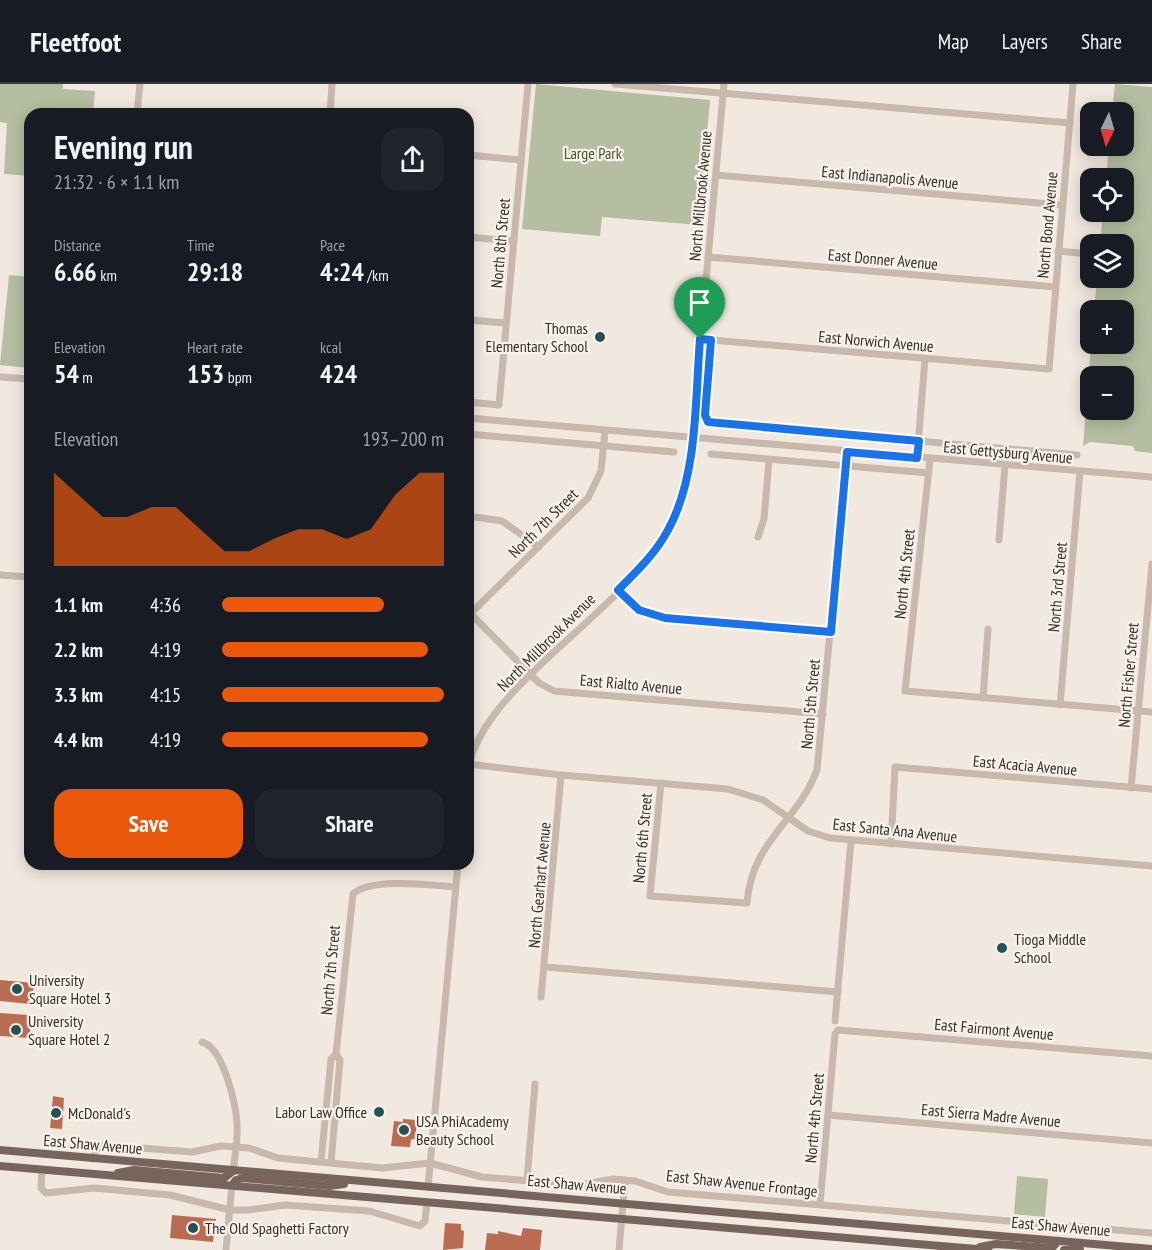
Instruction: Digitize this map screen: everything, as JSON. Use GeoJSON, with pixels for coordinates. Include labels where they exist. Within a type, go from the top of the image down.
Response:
{"type":"FeatureCollection","features":[{"type":"Feature","properties":{"kind":"main road","name":"East Shaw Avenue"},"geometry":{"type":"LineString","coordinates":[[0,1150],[1152,1249]]}},
{"type":"Feature","properties":{"kind":"main road","name":"East Shaw Avenue"},"geometry":{"type":"LineString","coordinates":[[0,1166],[988,1250]]}},
{"type":"Feature","properties":{"kind":"main road"},"geometry":{"type":"LineString","coordinates":[[103,1175],[134,1170],[224,1178],[233,1171]]}},
{"type":"Feature","properties":{"kind":"main road"},"geometry":{"type":"LineString","coordinates":[[232,1185],[236,1180],[243,1179],[329,1186],[359,1182]]}},
{"type":"Feature","properties":{"kind":"main road"},"geometry":{"type":"LineString","coordinates":[[974,1249],[996,1244],[1052,1248],[1058,1241]]}},
{"type":"Feature","properties":{"kind":"main road"},"geometry":{"type":"LineString","coordinates":[[1064,1250],[1080,1250]]}},
{"type":"Feature","properties":{"kind":"street"},"geometry":{"type":"LineString","coordinates":[[138,108],[140,84]]}},
{"type":"Feature","properties":{"kind":"street"},"geometry":{"type":"LineString","coordinates":[[330,108],[332,84]]}},
{"type":"Feature","properties":{"kind":"street","name":"North 8th Street"},"geometry":{"type":"LineString","coordinates":[[474,403],[499,405],[528,84]]}},
{"type":"Feature","properties":{"kind":"street"},"geometry":{"type":"LineString","coordinates":[[615,84],[1070,123]]}},
{"type":"Feature","properties":{"kind":"street","name":"North Millbrook Avenue"},"geometry":{"type":"LineString","coordinates":[[474,752],[483,732],[495,714],[530,675],[652,554],[674,519],[685,489],[692,438],[724,84]]}},
{"type":"Feature","properties":{"kind":"street","name":"North Bond Avenue"},"geometry":{"type":"LineString","coordinates":[[1048,369],[1073,84]]}},
{"type":"Feature","properties":{"kind":"street"},"geometry":{"type":"LineString","coordinates":[[474,156],[521,160]]}},
{"type":"Feature","properties":{"kind":"street","name":"East Indianapolis Avenue"},"geometry":{"type":"LineString","coordinates":[[716,175],[1062,205]]}},
{"type":"Feature","properties":{"kind":"street"},"geometry":{"type":"LineString","coordinates":[[474,238],[514,241]]}},
{"type":"Feature","properties":{"kind":"street"},"geometry":{"type":"LineString","coordinates":[[1058,251],[1080,253]]}},
{"type":"Feature","properties":{"kind":"street","name":"East Donner Avenue"},"geometry":{"type":"LineString","coordinates":[[708,257],[1055,287]]}},
{"type":"Feature","properties":{"kind":"street"},"geometry":{"type":"LineString","coordinates":[[474,320],[506,323]]}},
{"type":"Feature","properties":{"kind":"street","name":"East Norwich Avenue"},"geometry":{"type":"LineString","coordinates":[[700,339],[1048,369]]}},
{"type":"Feature","properties":{"kind":"street","name":"East Gettysburg Avenue"},"geometry":{"type":"LineString","coordinates":[[711,340],[706,419],[713,423],[1077,455]]}},
{"type":"Feature","properties":{"kind":"street"},"geometry":{"type":"LineString","coordinates":[[917,458],[925,359]]}},
{"type":"Feature","properties":{"kind":"street"},"geometry":{"type":"LineString","coordinates":[[0,377],[24,379]]}},
{"type":"Feature","properties":{"kind":"street","name":"East Gettysburg Avenue"},"geometry":{"type":"LineString","coordinates":[[474,419],[1152,477]]}},
{"type":"Feature","properties":{"kind":"street","name":"North 7th Street"},"geometry":{"type":"LineString","coordinates":[[474,609],[583,505],[593,490],[601,471],[605,431]]}},
{"type":"Feature","properties":{"kind":"street"},"geometry":{"type":"LineString","coordinates":[[474,435],[674,452]]}},
{"type":"Feature","properties":{"kind":"street","name":"North 5th Street"},"geometry":{"type":"LineString","coordinates":[[747,903],[753,869],[759,856],[807,791],[817,770],[847,452]]}},
{"type":"Feature","properties":{"kind":"street","name":"East Gettysburg Avenue"},"geometry":{"type":"LineString","coordinates":[[711,454],[929,473]]}},
{"type":"Feature","properties":{"kind":"street","name":"North 4th Street"},"geometry":{"type":"LineString","coordinates":[[930,459],[905,691],[983,698]]}},
{"type":"Feature","properties":{"kind":"street"},"geometry":{"type":"LineString","coordinates":[[758,537],[764,519],[769,460]]}},
{"type":"Feature","properties":{"kind":"street"},"geometry":{"type":"LineString","coordinates":[[999,540],[1005,465]]}},
{"type":"Feature","properties":{"kind":"street","name":"North 3rd Street"},"geometry":{"type":"LineString","coordinates":[[1060,705],[1080,471]]}},
{"type":"Feature","properties":{"kind":"street"},"geometry":{"type":"LineString","coordinates":[[474,517],[502,520],[539,547]]}},
{"type":"Feature","properties":{"kind":"street","name":"North Fisher Street"},"geometry":{"type":"LineString","coordinates":[[1131,788],[1152,564]]}},
{"type":"Feature","properties":{"kind":"street"},"geometry":{"type":"LineString","coordinates":[[0,575],[24,577]]}},
{"type":"Feature","properties":{"kind":"street"},"geometry":{"type":"LineString","coordinates":[[618,590],[639,610],[665,618],[831,632]]}},
{"type":"Feature","properties":{"kind":"street","name":"East Rialto Avenue"},"geometry":{"type":"LineString","coordinates":[[474,619],[546,688],[563,692],[823,714]]}},
{"type":"Feature","properties":{"kind":"street"},"geometry":{"type":"LineString","coordinates":[[988,629],[983,698],[1152,712]]}},
{"type":"Feature","properties":{"kind":"street","name":"East Santa Ana Avenue"},"geometry":{"type":"LineString","coordinates":[[474,767],[746,792],[819,835],[851,841],[1152,866]]}},
{"type":"Feature","properties":{"kind":"street","name":"East Acacia Avenue"},"geometry":{"type":"LineString","coordinates":[[891,844],[895,767],[1152,789]]}},
{"type":"Feature","properties":{"kind":"street","name":"North Gearhart Avenue"},"geometry":{"type":"LineString","coordinates":[[541,997],[546,967],[561,775]]}},
{"type":"Feature","properties":{"kind":"street","name":"North 6th Street"},"geometry":{"type":"LineString","coordinates":[[660,783],[650,896],[747,903]]}},
{"type":"Feature","properties":{"kind":"street"},"geometry":{"type":"LineString","coordinates":[[835,1021],[851,841]]}},
{"type":"Feature","properties":{"kind":"street"},"geometry":{"type":"LineString","coordinates":[[428,1187],[457,870]]}},
{"type":"Feature","properties":{"kind":"street","name":"North 7th Street"},"geometry":{"type":"LineString","coordinates":[[331,1163],[340,1060],[336,1054],[350,903],[356,891],[366,886],[410,883],[455,887]]}},
{"type":"Feature","properties":{"kind":"street"},"geometry":{"type":"LineString","coordinates":[[546,967],[838,992]]}},
{"type":"Feature","properties":{"kind":"street","name":"East Fairmont Avenue"},"geometry":{"type":"LineString","coordinates":[[835,1034],[842,1030],[1152,1056]]}},
{"type":"Feature","properties":{"kind":"street","name":"North 4th Street"},"geometry":{"type":"LineString","coordinates":[[820,1204],[835,1034]]}},
{"type":"Feature","properties":{"kind":"street"},"geometry":{"type":"LineString","coordinates":[[202,1042],[211,1045],[219,1055],[237,1121],[233,1171]]}},
{"type":"Feature","properties":{"kind":"street","name":"North 7th Street"},"geometry":{"type":"LineString","coordinates":[[321,1162],[331,1059],[336,1054]]}},
{"type":"Feature","properties":{"kind":"street"},"geometry":{"type":"LineString","coordinates":[[527,1180],[535,1084]]}},
{"type":"Feature","properties":{"kind":"street","name":"East Sierra Madre Avenue"},"geometry":{"type":"LineString","coordinates":[[828,1115],[1152,1143]]}},
{"type":"Feature","properties":{"kind":"street","name":"East Shaw Avenue Frontage"},"geometry":{"type":"LineString","coordinates":[[93,1159],[95,1151],[103,1145],[192,1152],[221,1146],[236,1147],[249,1148],[278,1158],[382,1168],[430,1163],[482,1177],[580,1185],[625,1180],[668,1192],[1152,1233]]}},
{"type":"Feature","properties":{"kind":"street"},"geometry":{"type":"LineString","coordinates":[[42,1170],[41,1188],[46,1193],[94,1188],[170,1194],[230,1210],[285,1205],[369,1212],[420,1226],[425,1221],[427,1203]]}},
{"type":"Feature","properties":{"kind":"street"},"geometry":{"type":"LineString","coordinates":[[619,1250],[625,1180]]}},
{"type":"Feature","properties":{"kind":"street"},"geometry":{"type":"LineString","coordinates":[[226,1250],[232,1185]]}},
{"type":"Feature","properties":{"kind":"green space"},"geometry":{"type":"Polygon","coordinates":[[[0,84],[63,84],[63,89],[95,91],[94,108],[24,108],[24,176],[4,174],[7,123],[0,122],[0,84]]]}},
{"type":"Feature","properties":{"kind":"green space","name":"Large Park"},"geometry":{"type":"Polygon","coordinates":[[[536,84],[710,100],[699,225],[602,217],[600,236],[522,229],[536,84]]]}},
{"type":"Feature","properties":{"kind":"green space"},"geometry":{"type":"Polygon","coordinates":[[[1115,84],[1152,87],[1152,453],[1135,451],[1133,446],[1090,442],[1083,446],[1085,420],[1134,420],[1134,366],[1089,366],[1090,354],[1134,354],[1134,300],[1095,300],[1096,288],[1134,288],[1134,234],[1101,234],[1102,222],[1134,222],[1134,168],[1107,168],[1108,156],[1134,156],[1134,102],[1113,102],[1115,84]]]}},
{"type":"Feature","properties":{"kind":"green space"},"geometry":{"type":"Polygon","coordinates":[[[9,275],[24,276],[24,367],[0,365],[9,275]]]}},
{"type":"Feature","properties":{"kind":"green space"},"geometry":{"type":"Polygon","coordinates":[[[1017,1176],[1048,1179],[1045,1217],[1014,1214],[1017,1176]]]}},
{"type":"Feature","properties":{"kind":"building","name":"University Square Hotel 3"},"geometry":{"type":"Polygon","coordinates":[[[0,980],[35,983],[30,1004],[0,1001],[0,980]]]}},
{"type":"Feature","properties":{"kind":"building","name":"University Square Hotel 2"},"geometry":{"type":"Polygon","coordinates":[[[0,1013],[30,1015],[30,1038],[0,1036],[0,1013]]]}},
{"type":"Feature","properties":{"kind":"building","name":"McDonald's"},"geometry":{"type":"Polygon","coordinates":[[[53,1096],[64,1098],[62,1129],[50,1128],[53,1096]]]}},
{"type":"Feature","properties":{"kind":"building","name":"USA PhiAcademy Beauty School"},"geometry":{"type":"Polygon","coordinates":[[[403,1119],[417,1120],[415,1139],[411,1139],[410,1147],[391,1146],[394,1121],[403,1122],[403,1119]]]}},
{"type":"Feature","properties":{"kind":"building","name":"The Old Spaghetti Factory"},"geometry":{"type":"Polygon","coordinates":[[[172,1215],[216,1219],[213,1242],[170,1238],[172,1215]]]}},
{"type":"Feature","properties":{"kind":"building"},"geometry":{"type":"Polygon","coordinates":[[[445,1223],[461,1224],[461,1230],[464,1231],[463,1248],[443,1250],[445,1223]]]}},
{"type":"Feature","properties":{"kind":"building"},"geometry":{"type":"Polygon","coordinates":[[[523,1228],[542,1230],[540,1250],[485,1250],[487,1233],[498,1234],[498,1231],[521,1236],[523,1228]]]}},
{"type":"Feature","properties":{"kind":"place","name":"Thomas Elementary School"},"geometry":{"type":"Point","coordinates":[600,337]}},
{"type":"Feature","properties":{"kind":"place","name":"Tioga Middle School"},"geometry":{"type":"Point","coordinates":[1002,948]}},
{"type":"Feature","properties":{"kind":"place","name":"University Square Hotel 3"},"geometry":{"type":"Point","coordinates":[17,989]}},
{"type":"Feature","properties":{"kind":"place","name":"University Square Hotel 2"},"geometry":{"type":"Point","coordinates":[16,1030]}},
{"type":"Feature","properties":{"kind":"place","name":"Labor Law Office"},"geometry":{"type":"Point","coordinates":[379,1112]}},
{"type":"Feature","properties":{"kind":"place","name":"McDonald's"},"geometry":{"type":"Point","coordinates":[56,1113]}},
{"type":"Feature","properties":{"kind":"place","name":"USA PhiAcademy Beauty School"},"geometry":{"type":"Point","coordinates":[404,1130]}},
{"type":"Feature","properties":{"kind":"place","name":"The Old Spaghetti Factory"},"geometry":{"type":"Point","coordinates":[193,1228]}},
{"type":"Feature","properties":{"kind":"route"},"geometry":{"type":"LineString","coordinates":[[700,339],[711,340],[705,415],[708,422],[919,441],[917,458],[847,452],[831,632],[665,618],[639,610],[618,590],[652,554],[668,531],[685,489],[700,339]]}}]}
